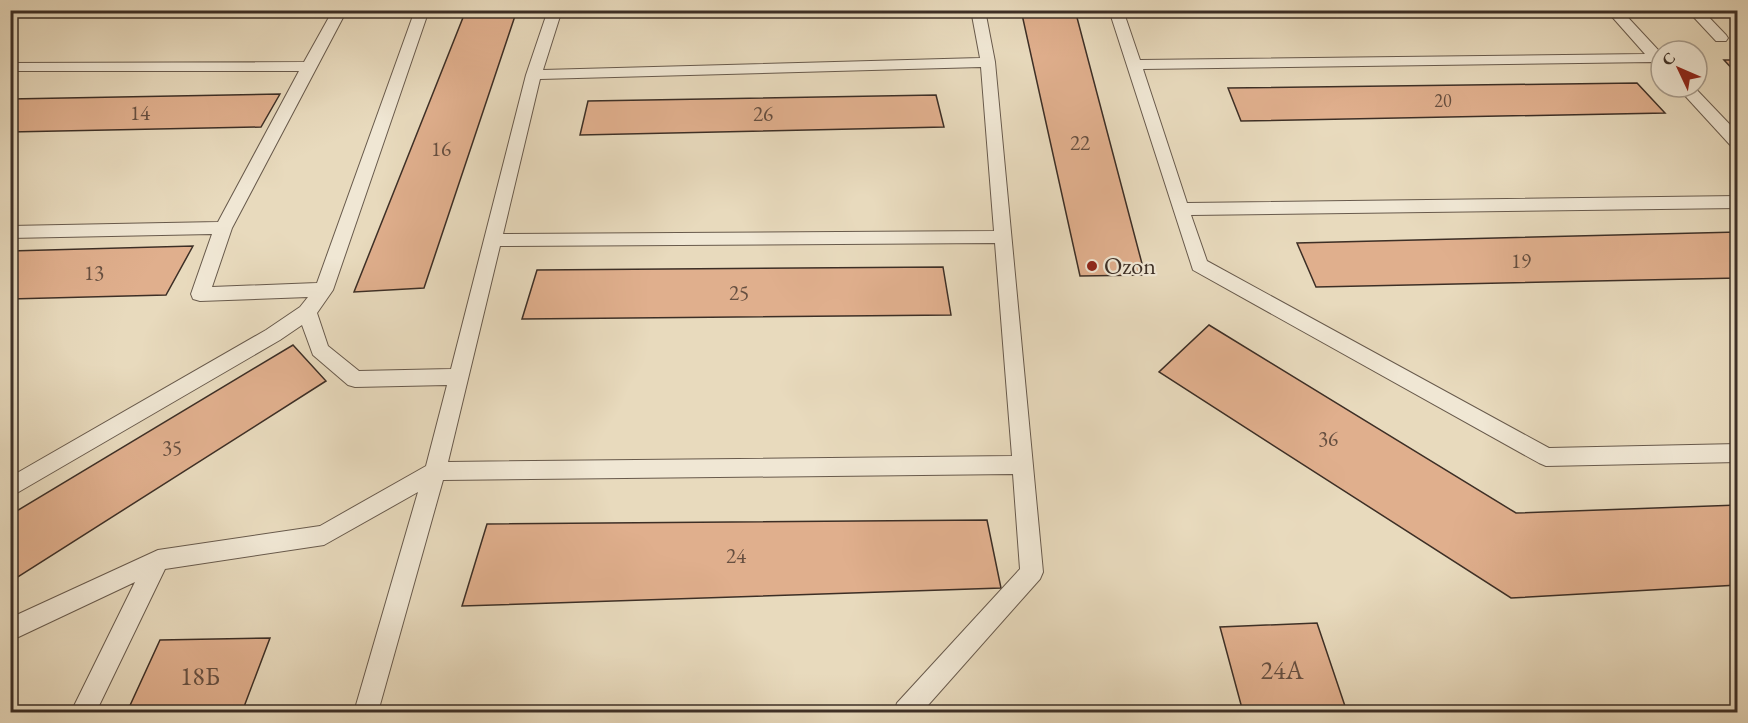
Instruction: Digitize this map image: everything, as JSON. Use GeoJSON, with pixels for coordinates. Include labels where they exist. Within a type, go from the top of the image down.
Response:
{"type":"FeatureCollection","features":[{"type":"Feature","properties":{"kind":"lane"},"geometry":{"type":"LineString","coordinates":[[324,290],[200,294],[223,228],[340,10]]}},
{"type":"Feature","properties":{"kind":"lane"},"geometry":{"type":"LineString","coordinates":[[10,488],[273,335],[307,312],[324,290],[422,10]]}},
{"type":"Feature","properties":{"kind":"lane"},"geometry":{"type":"LineString","coordinates":[[366,712],[435,471],[534,75],[555,10]]}},
{"type":"Feature","properties":{"kind":"lane"},"geometry":{"type":"LineString","coordinates":[[906,712],[1032,572],[988,62],[978,10]]}},
{"type":"Feature","properties":{"kind":"lane"},"geometry":{"type":"LineString","coordinates":[[1116,10],[1199,265],[1546,457],[1737,453]]}},
{"type":"Feature","properties":{"kind":"lane"},"geometry":{"type":"LineString","coordinates":[[1613,10],[1649,49]]}},
{"type":"Feature","properties":{"kind":"lane"},"geometry":{"type":"LineString","coordinates":[[1694,10],[1721,38]]}},
{"type":"Feature","properties":{"kind":"lane"},"geometry":{"type":"LineString","coordinates":[[1134,65],[1649,60]]}},
{"type":"Feature","properties":{"kind":"lane"},"geometry":{"type":"LineString","coordinates":[[534,75],[988,62]]}},
{"type":"Feature","properties":{"kind":"lane"},"geometry":{"type":"LineString","coordinates":[[10,67],[309,66]]}},
{"type":"Feature","properties":{"kind":"lane"},"geometry":{"type":"LineString","coordinates":[[1696,99],[1737,143]]}},
{"type":"Feature","properties":{"kind":"lane"},"geometry":{"type":"LineString","coordinates":[[1181,209],[1737,202]]}},
{"type":"Feature","properties":{"kind":"lane"},"geometry":{"type":"LineString","coordinates":[[10,232],[223,228]]}},
{"type":"Feature","properties":{"kind":"lane"},"geometry":{"type":"LineString","coordinates":[[493,240],[1003,237]]}},
{"type":"Feature","properties":{"kind":"lane"},"geometry":{"type":"LineString","coordinates":[[307,312],[320,350],[355,379],[459,377]]}},
{"type":"Feature","properties":{"kind":"lane"},"geometry":{"type":"LineString","coordinates":[[10,630],[158,560],[324,535],[435,471],[1023,465]]}},
{"type":"Feature","properties":{"kind":"lane"},"geometry":{"type":"LineString","coordinates":[[82,712],[158,560]]}},
{"type":"Feature","properties":{"kind":"building"},"geometry":{"type":"Polygon","coordinates":[[[466,10],[517,10],[424,288],[354,292],[466,10]]]}},
{"type":"Feature","properties":{"kind":"building"},"geometry":{"type":"Polygon","coordinates":[[[1021,10],[1075,10],[1145,275],[1080,276],[1021,10]]]}},
{"type":"Feature","properties":{"kind":"building"},"geometry":{"type":"Polygon","coordinates":[[[1724,60],[1738,60],[1738,75],[1724,60]]]}},
{"type":"Feature","properties":{"kind":"building"},"geometry":{"type":"Polygon","coordinates":[[[1637,83],[1649,96],[1649,99],[1652,99],[1665,113],[1241,121],[1228,88],[1637,83]]]}},
{"type":"Feature","properties":{"kind":"building"},"geometry":{"type":"Polygon","coordinates":[[[280,94],[261,127],[10,132],[10,99],[280,94]]]}},
{"type":"Feature","properties":{"kind":"building"},"geometry":{"type":"Polygon","coordinates":[[[936,95],[944,127],[580,135],[588,101],[936,95]]]}},
{"type":"Feature","properties":{"kind":"building"},"geometry":{"type":"Polygon","coordinates":[[[1738,232],[1738,278],[1316,287],[1297,243],[1738,232]]]}},
{"type":"Feature","properties":{"kind":"building"},"geometry":{"type":"Polygon","coordinates":[[[193,246],[166,295],[10,299],[10,251],[193,246]]]}},
{"type":"Feature","properties":{"kind":"building"},"geometry":{"type":"Polygon","coordinates":[[[943,267],[951,315],[522,319],[537,270],[943,267]]]}},
{"type":"Feature","properties":{"kind":"building"},"geometry":{"type":"Polygon","coordinates":[[[1209,325],[1516,513],[1738,505],[1738,585],[1511,598],[1159,372],[1209,325]]]}},
{"type":"Feature","properties":{"kind":"building"},"geometry":{"type":"Polygon","coordinates":[[[293,345],[326,381],[10,582],[10,515],[293,345]]]}},
{"type":"Feature","properties":{"kind":"building"},"geometry":{"type":"Polygon","coordinates":[[[987,520],[1001,588],[462,606],[487,524],[987,520]]]}},
{"type":"Feature","properties":{"kind":"building"},"geometry":{"type":"Polygon","coordinates":[[[1317,623],[1347,712],[1243,712],[1220,627],[1317,623]]]}},
{"type":"Feature","properties":{"kind":"building"},"geometry":{"type":"Polygon","coordinates":[[[270,638],[242,712],[127,712],[160,640],[270,638]]]}},
{"type":"Feature","properties":{"kind":"place","name":"Ozon"},"geometry":{"type":"Point","coordinates":[1092,266]}}]}
